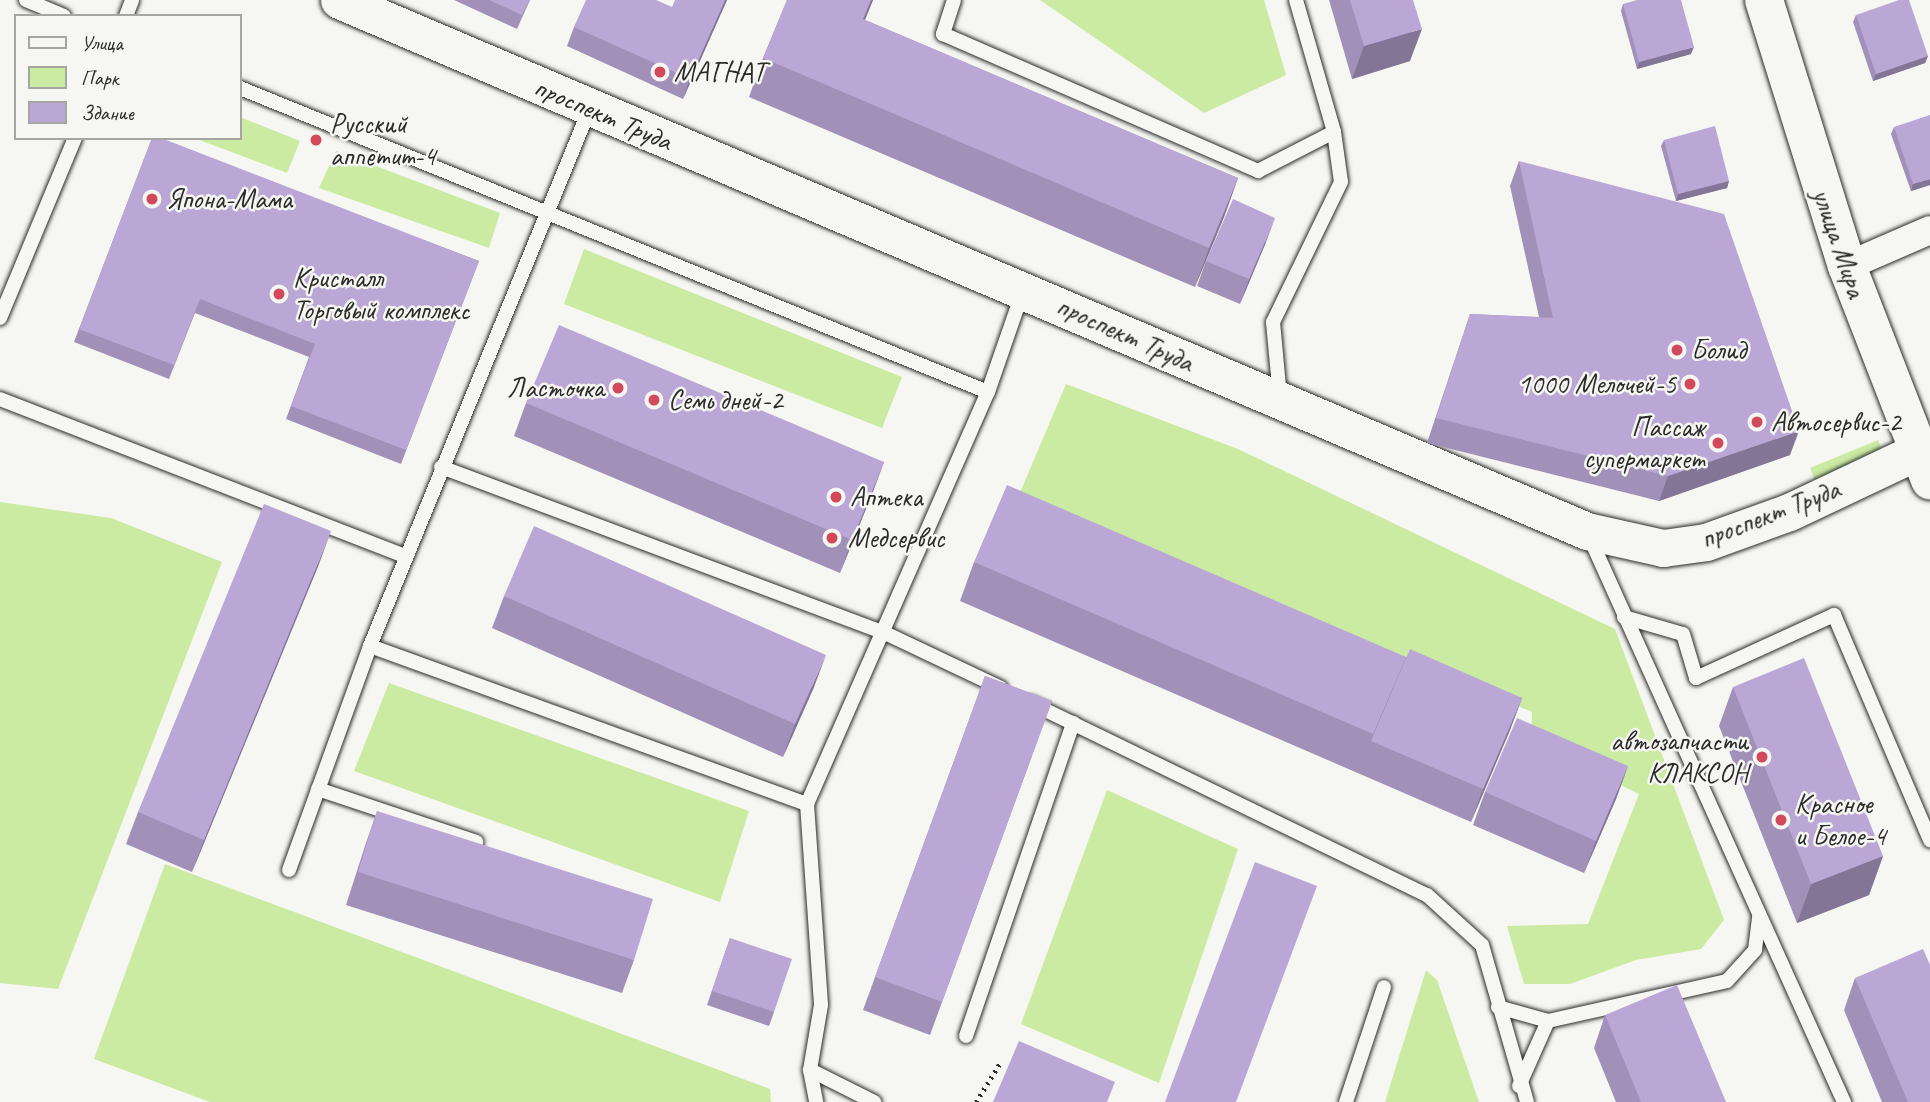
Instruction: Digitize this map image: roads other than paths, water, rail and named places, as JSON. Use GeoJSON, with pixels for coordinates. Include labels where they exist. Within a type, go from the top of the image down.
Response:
{"type":"FeatureCollection","features":[{"type":"Feature","properties":{"kind":"main road","name":"улица Мира"},"geometry":{"type":"LineString","coordinates":[[1764,0],[1847,266],[1924,466]]}},
{"type":"Feature","properties":{"kind":"street","name":"проспект Труда"},"geometry":{"type":"LineString","coordinates":[[347,2],[590,108],[1587,531],[1663,548],[1706,542],[1924,466]]}},
{"type":"Feature","properties":{"kind":"street"},"geometry":{"type":"LineString","coordinates":[[1847,266],[1930,230]]}},
{"type":"Feature","properties":{"kind":"lane"},"geometry":{"type":"LineString","coordinates":[[26,0],[59,14]]}},
{"type":"Feature","properties":{"kind":"lane"},"geometry":{"type":"LineString","coordinates":[[954,0],[943,34],[1258,171],[1335,132]]}},
{"type":"Feature","properties":{"kind":"lane"},"geometry":{"type":"LineString","coordinates":[[1281,402],[1273,322],[1341,182],[1335,132],[1296,0]]}},
{"type":"Feature","properties":{"kind":"lane"},"geometry":{"type":"LineString","coordinates":[[242,89],[988,392]]}},
{"type":"Feature","properties":{"kind":"lane"},"geometry":{"type":"LineString","coordinates":[[289,870],[404,556],[549,214],[590,108]]}},
{"type":"Feature","properties":{"kind":"lane"},"geometry":{"type":"LineString","coordinates":[[0,318],[5,291],[74,140]]}},
{"type":"Feature","properties":{"kind":"lane"},"geometry":{"type":"LineString","coordinates":[[816,1102],[810,1070],[821,1005],[807,804],[988,392],[1024,290]]}},
{"type":"Feature","properties":{"kind":"lane"},"geometry":{"type":"LineString","coordinates":[[0,399],[404,556]]}},
{"type":"Feature","properties":{"kind":"lane"},"geometry":{"type":"LineString","coordinates":[[441,467],[884,633],[1427,895],[1482,945],[1519,1086],[1527,1102]]}},
{"type":"Feature","properties":{"kind":"lane"},"geometry":{"type":"LineString","coordinates":[[1587,531],[1844,1102]]}},
{"type":"Feature","properties":{"kind":"lane"},"geometry":{"type":"LineString","coordinates":[[1625,617],[1683,634],[1696,678],[1834,615],[1930,840]]}},
{"type":"Feature","properties":{"kind":"lane"},"geometry":{"type":"LineString","coordinates":[[370,646],[807,804]]}},
{"type":"Feature","properties":{"kind":"lane"},"geometry":{"type":"LineString","coordinates":[[966,1036],[1073,723]]}},
{"type":"Feature","properties":{"kind":"lane"},"geometry":{"type":"LineString","coordinates":[[318,789],[486,846]]}},
{"type":"Feature","properties":{"kind":"lane"},"geometry":{"type":"LineString","coordinates":[[1498,1007],[1548,1021],[1727,981],[1755,950],[1759,914]]}},
{"type":"Feature","properties":{"kind":"lane"},"geometry":{"type":"LineString","coordinates":[[1346,1102],[1384,987]]}},
{"type":"Feature","properties":{"kind":"lane"},"geometry":{"type":"LineString","coordinates":[[1519,1086],[1548,1021]]}},
{"type":"Feature","properties":{"kind":"lane"},"geometry":{"type":"LineString","coordinates":[[810,1070],[874,1102]]}},
{"type":"Feature","properties":{"kind":"place","name":"МАГНАТ"},"geometry":{"type":"Point","coordinates":[660,72]}},
{"type":"Feature","properties":{"kind":"place","name":"Русский аппетит-4"},"geometry":{"type":"Point","coordinates":[316,140]}},
{"type":"Feature","properties":{"kind":"place","name":"Япона-Мама"},"geometry":{"type":"Point","coordinates":[152,199]}},
{"type":"Feature","properties":{"kind":"place","name":"Кристалл Торговый комплекс"},"geometry":{"type":"Point","coordinates":[279,294]}},
{"type":"Feature","properties":{"kind":"place","name":"Болид"},"geometry":{"type":"Point","coordinates":[1677,350]}},
{"type":"Feature","properties":{"kind":"place","name":"1000 Мелочей-5"},"geometry":{"type":"Point","coordinates":[1690,384]}},
{"type":"Feature","properties":{"kind":"place","name":"Ласточка"},"geometry":{"type":"Point","coordinates":[618,388]}},
{"type":"Feature","properties":{"kind":"place","name":"Семь дней-2"},"geometry":{"type":"Point","coordinates":[654,400]}},
{"type":"Feature","properties":{"kind":"place","name":"Автосервис-2"},"geometry":{"type":"Point","coordinates":[1757,422]}},
{"type":"Feature","properties":{"kind":"place","name":"Пассаж супермаркет"},"geometry":{"type":"Point","coordinates":[1718,443]}},
{"type":"Feature","properties":{"kind":"place","name":"Аптека"},"geometry":{"type":"Point","coordinates":[836,497]}},
{"type":"Feature","properties":{"kind":"place","name":"Медсервис"},"geometry":{"type":"Point","coordinates":[832,538]}},
{"type":"Feature","properties":{"kind":"place","name":"автозапчасти КЛАКСОН"},"geometry":{"type":"Point","coordinates":[1762,757]}},
{"type":"Feature","properties":{"kind":"place","name":"Красное и Белое-4"},"geometry":{"type":"Point","coordinates":[1781,820]}}]}
